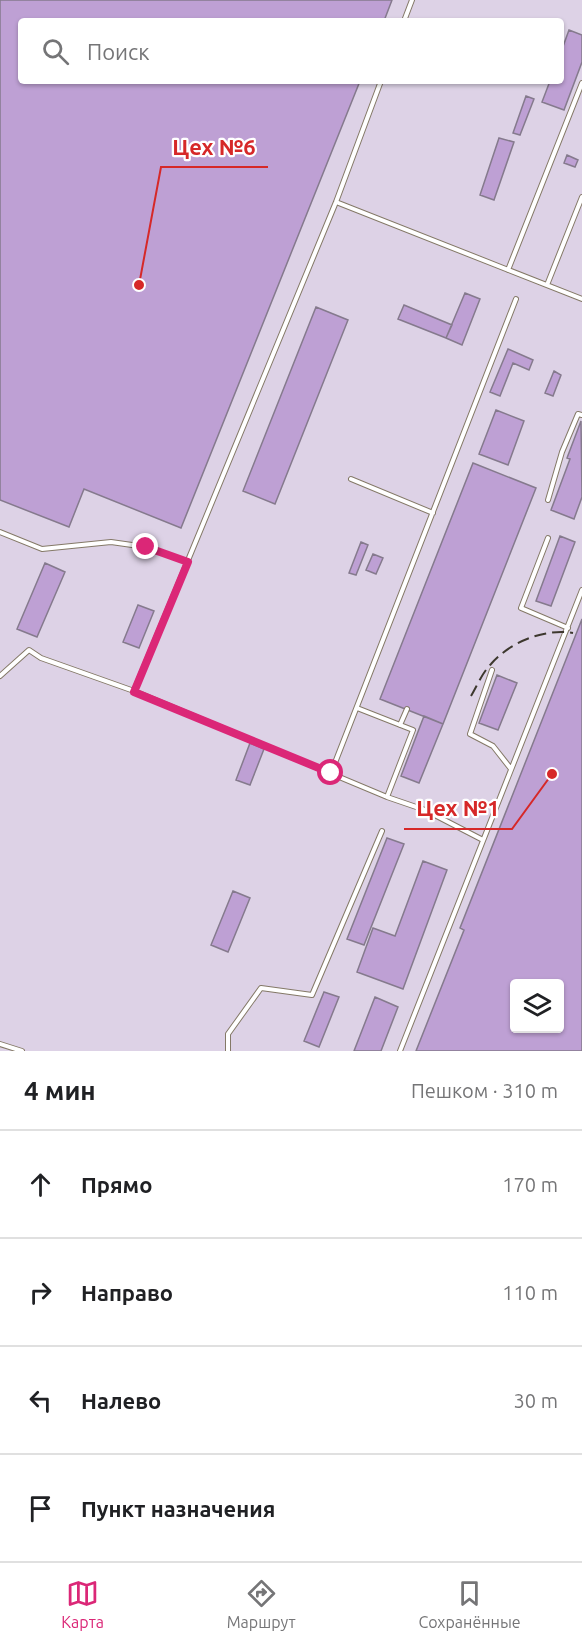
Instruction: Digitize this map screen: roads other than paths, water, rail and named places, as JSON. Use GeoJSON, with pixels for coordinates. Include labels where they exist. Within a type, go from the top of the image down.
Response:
{"type":"FeatureCollection","features":[{"type":"Feature","properties":{"kind":"lane"},"geometry":{"type":"LineString","coordinates":[[405,18],[412,0]]}},
{"type":"Feature","properties":{"kind":"lane"},"geometry":{"type":"LineString","coordinates":[[508,270],[582,83]]}},
{"type":"Feature","properties":{"kind":"lane"},"geometry":{"type":"LineString","coordinates":[[134,692],[336,202],[380,84]]}},
{"type":"Feature","properties":{"kind":"lane"},"geometry":{"type":"LineString","coordinates":[[547,285],[582,197]]}},
{"type":"Feature","properties":{"kind":"lane"},"geometry":{"type":"LineString","coordinates":[[336,202],[582,299]]}},
{"type":"Feature","properties":{"kind":"lane"},"geometry":{"type":"LineString","coordinates":[[331,773],[516,299]]}},
{"type":"Feature","properties":{"kind":"lane"},"geometry":{"type":"LineString","coordinates":[[548,500],[562,452],[578,414],[582,415]]}},
{"type":"Feature","properties":{"kind":"lane"},"geometry":{"type":"LineString","coordinates":[[351,479],[434,513]]}},
{"type":"Feature","properties":{"kind":"lane"},"geometry":{"type":"LineString","coordinates":[[0,532],[42,549],[111,542],[146,547],[188,562]]}},
{"type":"Feature","properties":{"kind":"lane"},"geometry":{"type":"LineString","coordinates":[[548,538],[521,608],[568,628]]}},
{"type":"Feature","properties":{"kind":"lane"},"geometry":{"type":"LineString","coordinates":[[400,1051],[582,590]]}},
{"type":"Feature","properties":{"kind":"lane"},"geometry":{"type":"LineString","coordinates":[[0,676],[29,650],[41,658],[134,692],[387,797],[425,810],[483,840]]}},
{"type":"Feature","properties":{"kind":"lane"},"geometry":{"type":"LineString","coordinates":[[492,670],[470,734],[493,746],[511,770]]}},
{"type":"Feature","properties":{"kind":"lane"},"geometry":{"type":"LineString","coordinates":[[357,708],[412,730],[387,797]]}},
{"type":"Feature","properties":{"kind":"lane"},"geometry":{"type":"LineString","coordinates":[[400,725],[407,709]]}},
{"type":"Feature","properties":{"kind":"lane"},"geometry":{"type":"LineString","coordinates":[[228,1051],[228,1034],[261,988],[312,995],[382,831]]}},
{"type":"Feature","properties":{"kind":"lane"},"geometry":{"type":"LineString","coordinates":[[0,1044],[22,1051]]}},
{"type":"Feature","properties":{"kind":"railway"},"geometry":{"type":"LineString","coordinates":[[471,696],[482,675],[508,649],[540,635],[573,633]]}},
{"type":"Feature","properties":{"kind":"place","name":"Цех №6"},"geometry":{"type":"Point","coordinates":[139,285]}},
{"type":"Feature","properties":{"kind":"place","name":"Цех №1"},"geometry":{"type":"Point","coordinates":[552,774]}}]}
